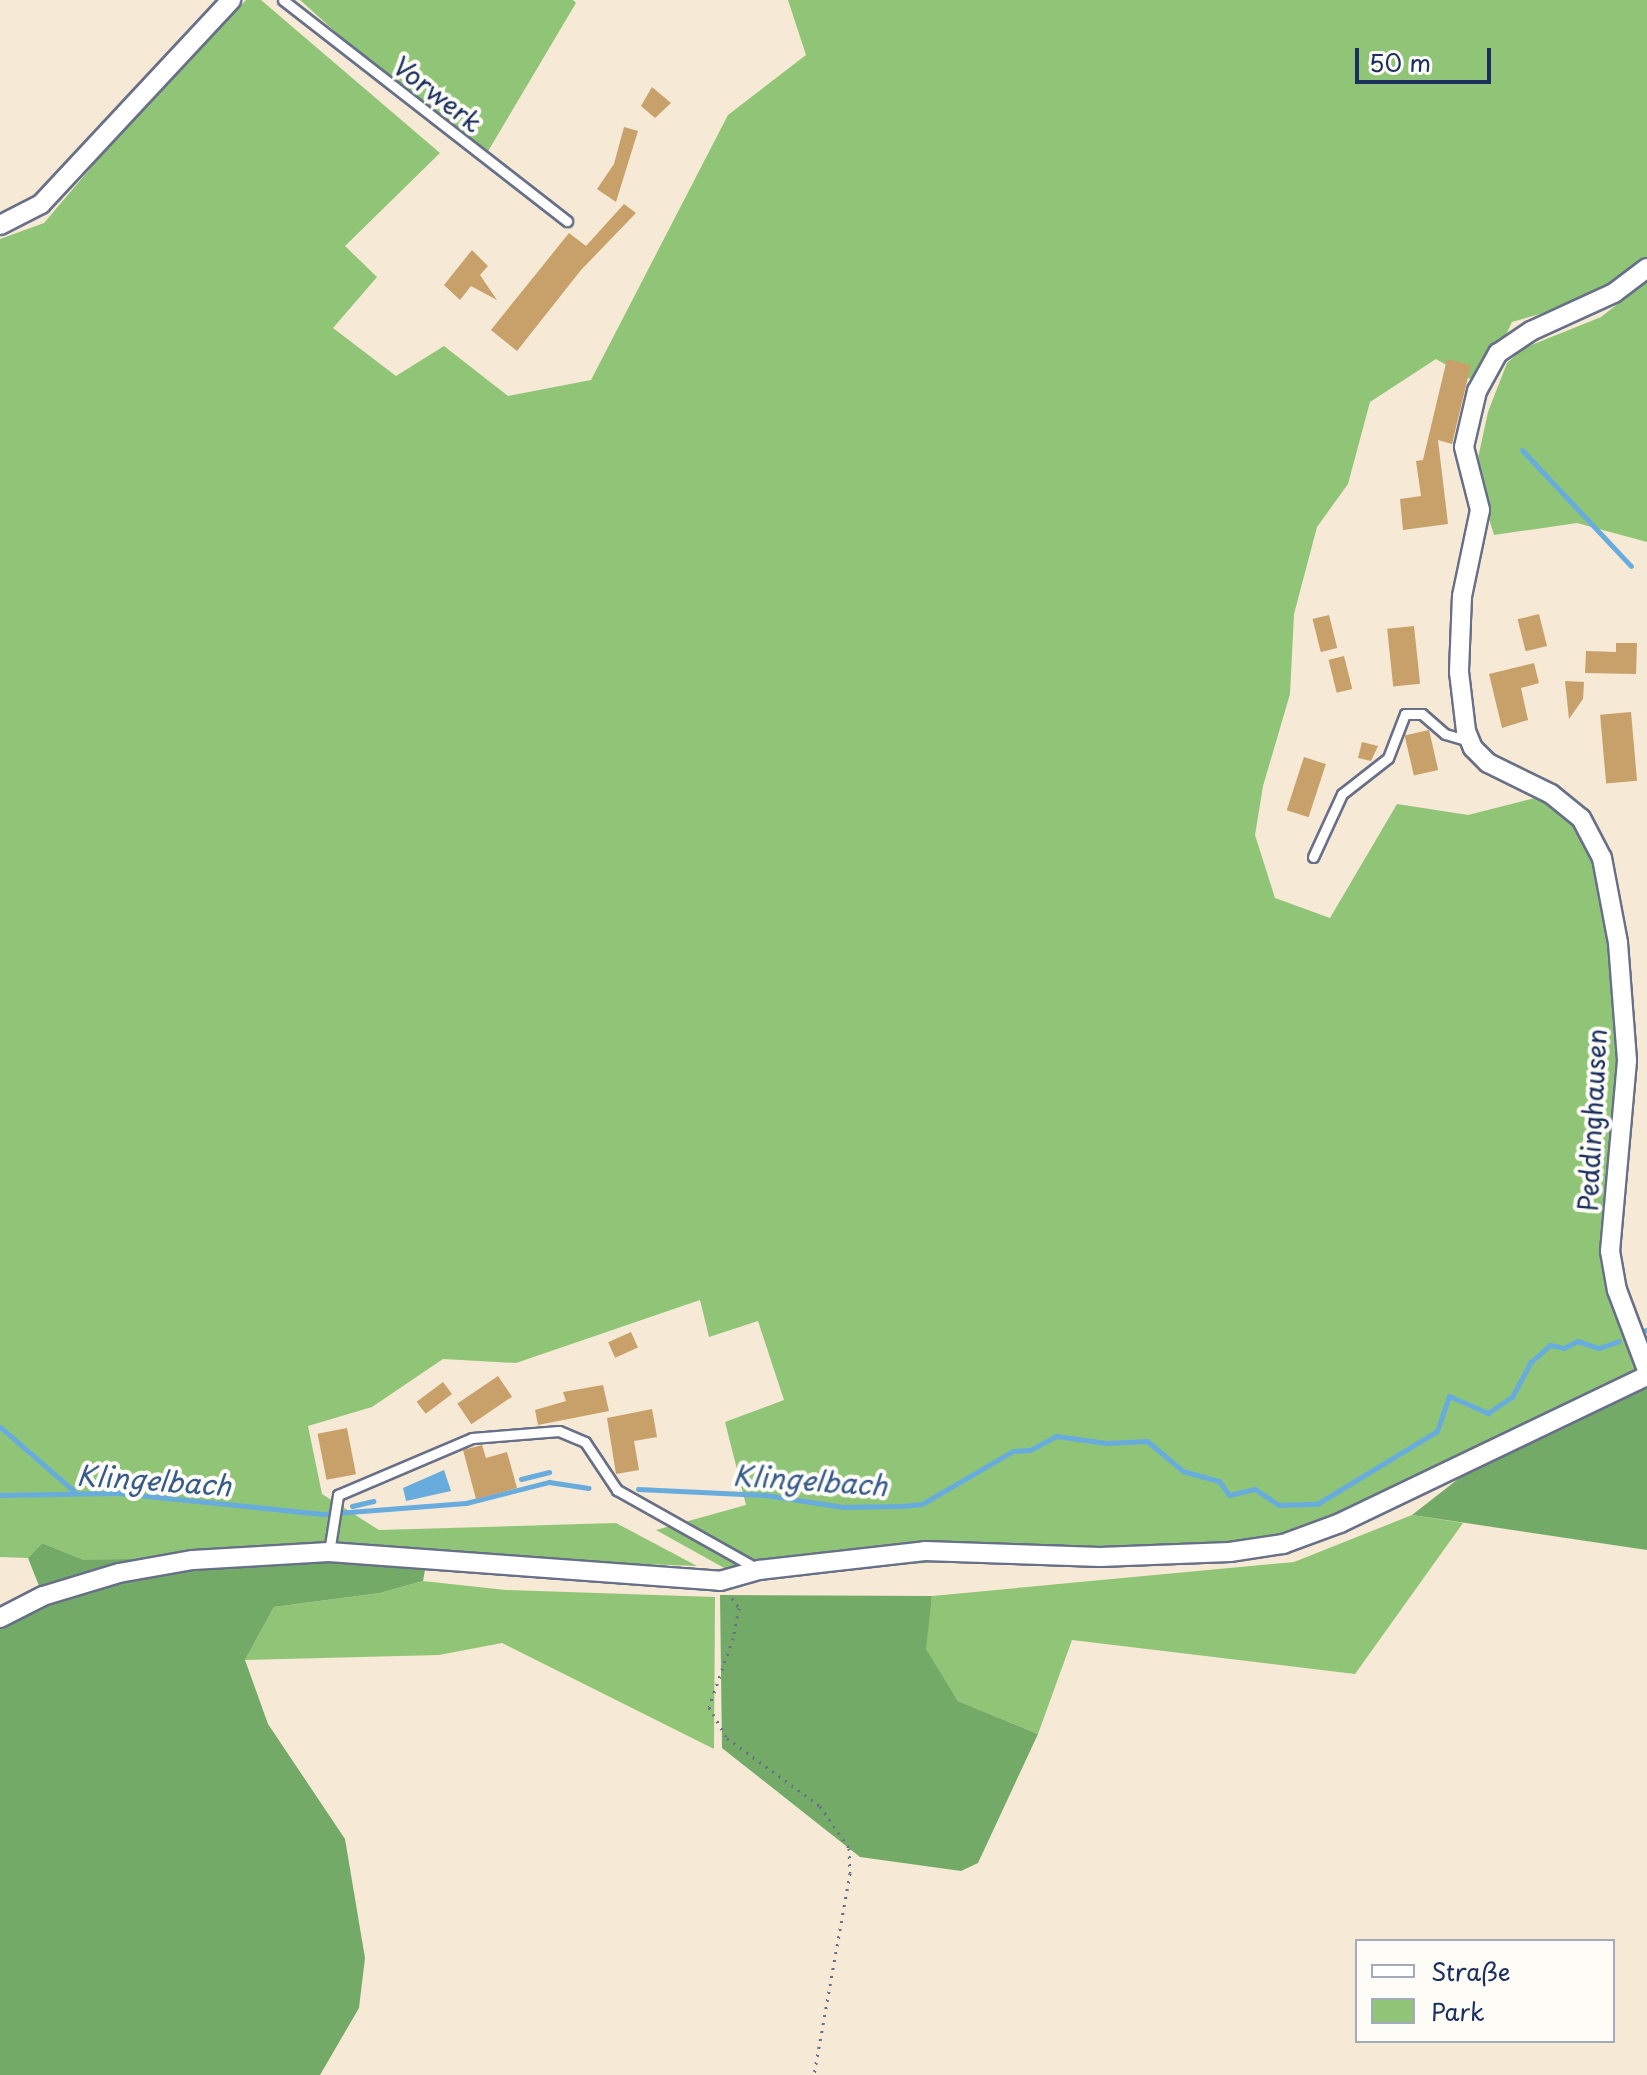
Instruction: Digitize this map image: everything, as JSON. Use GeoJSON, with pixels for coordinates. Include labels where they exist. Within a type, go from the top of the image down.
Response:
{"type":"FeatureCollection","features":[{"type":"Feature","properties":{"kind":"street"},"geometry":{"type":"LineString","coordinates":[[0,225],[41,204],[231,0]]}},
{"type":"Feature","properties":{"kind":"street"},"geometry":{"type":"LineString","coordinates":[[1470,741],[1459,672],[1462,596],[1480,510],[1464,447],[1477,391],[1498,353],[1531,331],[1614,293],[1647,268]]}},
{"type":"Feature","properties":{"kind":"street","name":"Peddinghausen"},"geometry":{"type":"LineString","coordinates":[[1470,741],[1488,763],[1551,794],[1581,818],[1602,858],[1618,943],[1627,1061],[1610,1251],[1617,1290],[1647,1373]]}},
{"type":"Feature","properties":{"kind":"street"},"geometry":{"type":"LineString","coordinates":[[0,1618],[43,1596],[119,1573],[193,1560],[329,1552],[720,1581],[759,1570],[925,1551],[1100,1557],[1230,1552],[1283,1544],[1340,1523],[1647,1373]]}},
{"type":"Feature","properties":{"kind":"lane","name":"Vorwerk"},"geometry":{"type":"LineString","coordinates":[[283,0],[567,221]]}},
{"type":"Feature","properties":{"kind":"lane"},"geometry":{"type":"LineString","coordinates":[[1313,857],[1342,794],[1388,758],[1405,714],[1422,714],[1445,734],[1470,741]]}},
{"type":"Feature","properties":{"kind":"lane"},"geometry":{"type":"LineString","coordinates":[[329,1552],[338,1495],[472,1438],[559,1431],[585,1442],[617,1490],[759,1570]]}},
{"type":"Feature","properties":{"kind":"path"},"geometry":{"type":"LineString","coordinates":[[720,1581],[739,1608],[709,1707],[727,1738],[820,1806],[849,1848],[850,1873],[814,2075]]}},
{"type":"Feature","properties":{"kind":"green space"},"geometry":{"type":"Polygon","coordinates":[[[246,0],[261,0],[440,153],[345,246],[377,277],[333,328],[396,376],[444,346],[508,396],[591,380],[728,115],[806,55],[788,0],[1647,0],[1647,263],[1614,293],[1512,322],[1482,386],[1436,359],[1370,402],[1348,484],[1317,527],[1294,614],[1290,694],[1263,786],[1255,835],[1275,898],[1330,918],[1397,804],[1468,815],[1551,794],[1598,843],[1627,1061],[1610,1251],[1647,1370],[1512,1437],[1283,1538],[841,1569],[726,1569],[656,1530],[746,1505],[725,1422],[784,1400],[758,1321],[709,1337],[700,1300],[516,1363],[443,1359],[372,1407],[308,1426],[322,1494],[379,1530],[616,1523],[697,1566],[506,1559],[84,1560],[42,1543],[28,1558],[0,1557],[0,239],[44,223],[133,118],[246,0]]]}},
{"type":"Feature","properties":{"kind":"green space"},"geometry":{"type":"Polygon","coordinates":[[[300,0],[573,0],[576,3],[481,163],[300,0]]]}},
{"type":"Feature","properties":{"kind":"green space"},"geometry":{"type":"Polygon","coordinates":[[[1647,281],[1647,542],[1577,523],[1494,535],[1475,472],[1488,412],[1507,363],[1524,348],[1601,317],[1647,281]]]}},
{"type":"Feature","properties":{"kind":"green space"},"geometry":{"type":"Polygon","coordinates":[[[1647,1376],[1647,1550],[1412,1515],[1512,1437],[1647,1376]]]}},
{"type":"Feature","properties":{"kind":"green space"},"geometry":{"type":"Polygon","coordinates":[[[1412,1515],[1463,1523],[1355,1674],[1072,1640],[1038,1734],[958,1701],[925,1649],[932,1596],[1294,1562],[1412,1515]]]}},
{"type":"Feature","properties":{"kind":"green space"},"geometry":{"type":"Polygon","coordinates":[[[42,1543],[84,1560],[428,1553],[423,1581],[380,1593],[274,1607],[245,1660],[268,1724],[345,1839],[365,1958],[359,2008],[320,2075],[0,2075],[0,1620],[43,1596],[28,1558],[42,1543]]]}},
{"type":"Feature","properties":{"kind":"green space"},"geometry":{"type":"Polygon","coordinates":[[[423,1581],[506,1590],[715,1597],[714,1749],[502,1643],[439,1655],[245,1660],[274,1607],[380,1593],[423,1581]]]}},
{"type":"Feature","properties":{"kind":"green space"},"geometry":{"type":"Polygon","coordinates":[[[720,1595],[932,1596],[926,1649],[958,1701],[1038,1734],[978,1863],[961,1871],[860,1857],[722,1748],[720,1595]]]}},
{"type":"Feature","properties":{"kind":"water"},"geometry":{"type":"Polygon","coordinates":[[[444,1470],[451,1491],[406,1501],[403,1488],[444,1470]]]}},
{"type":"Feature","properties":{"kind":"building"},"geometry":{"type":"Polygon","coordinates":[[[652,87],[671,103],[655,118],[641,106],[652,87]]]}},
{"type":"Feature","properties":{"kind":"building"},"geometry":{"type":"Polygon","coordinates":[[[624,127],[638,131],[616,202],[597,189],[614,164],[624,127]]]}},
{"type":"Feature","properties":{"kind":"building"},"geometry":{"type":"Polygon","coordinates":[[[624,204],[636,213],[581,270],[517,351],[491,330],[569,233],[586,246],[624,204]]]}},
{"type":"Feature","properties":{"kind":"building"},"geometry":{"type":"Polygon","coordinates":[[[472,250],[488,266],[480,275],[497,300],[471,286],[460,300],[444,285],[472,250]]]}},
{"type":"Feature","properties":{"kind":"building"},"geometry":{"type":"Polygon","coordinates":[[[1447,359],[1471,365],[1452,444],[1438,440],[1448,524],[1403,530],[1400,499],[1421,496],[1416,461],[1423,460],[1447,359]]]}},
{"type":"Feature","properties":{"kind":"building"},"geometry":{"type":"Polygon","coordinates":[[[1539,614],[1547,646],[1526,651],[1518,619],[1539,614]]]}},
{"type":"Feature","properties":{"kind":"building"},"geometry":{"type":"Polygon","coordinates":[[[1329,615],[1337,648],[1321,652],[1313,619],[1329,615]]]}},
{"type":"Feature","properties":{"kind":"building"},"geometry":{"type":"Polygon","coordinates":[[[1414,626],[1420,684],[1393,687],[1387,629],[1414,626]]]}},
{"type":"Feature","properties":{"kind":"building"},"geometry":{"type":"Polygon","coordinates":[[[1616,643],[1637,643],[1636,674],[1585,673],[1586,651],[1616,652],[1616,643]]]}},
{"type":"Feature","properties":{"kind":"building"},"geometry":{"type":"Polygon","coordinates":[[[1344,656],[1352,689],[1337,693],[1328,660],[1344,656]]]}},
{"type":"Feature","properties":{"kind":"building"},"geometry":{"type":"Polygon","coordinates":[[[1534,663],[1539,683],[1521,688],[1528,720],[1502,728],[1489,674],[1534,663]]]}},
{"type":"Feature","properties":{"kind":"building"},"geometry":{"type":"Polygon","coordinates":[[[1565,681],[1584,682],[1583,699],[1569,719],[1565,681]]]}},
{"type":"Feature","properties":{"kind":"building"},"geometry":{"type":"Polygon","coordinates":[[[1631,712],[1637,781],[1606,783],[1600,715],[1631,712]]]}},
{"type":"Feature","properties":{"kind":"building"},"geometry":{"type":"Polygon","coordinates":[[[1429,730],[1438,770],[1414,776],[1405,736],[1429,730]]]}},
{"type":"Feature","properties":{"kind":"building"},"geometry":{"type":"Polygon","coordinates":[[[1362,742],[1378,746],[1371,761],[1358,758],[1362,742]]]}},
{"type":"Feature","properties":{"kind":"building"},"geometry":{"type":"Polygon","coordinates":[[[1304,757],[1326,764],[1309,817],[1287,810],[1304,757]]]}},
{"type":"Feature","properties":{"kind":"building"},"geometry":{"type":"Polygon","coordinates":[[[631,1332],[638,1348],[615,1358],[608,1342],[631,1332]]]}},
{"type":"Feature","properties":{"kind":"building"},"geometry":{"type":"Polygon","coordinates":[[[498,1376],[512,1397],[471,1424],[457,1403],[498,1376]]]}},
{"type":"Feature","properties":{"kind":"building"},"geometry":{"type":"Polygon","coordinates":[[[443,1382],[452,1394],[426,1414],[417,1402],[443,1382]]]}},
{"type":"Feature","properties":{"kind":"building"},"geometry":{"type":"Polygon","coordinates":[[[603,1385],[609,1411],[538,1425],[535,1410],[566,1401],[563,1392],[603,1385]]]}},
{"type":"Feature","properties":{"kind":"building"},"geometry":{"type":"Polygon","coordinates":[[[652,1409],[657,1437],[634,1441],[639,1470],[616,1474],[607,1418],[652,1409]]]}},
{"type":"Feature","properties":{"kind":"building"},"geometry":{"type":"Polygon","coordinates":[[[347,1428],[356,1474],[327,1480],[318,1434],[347,1428]]]}},
{"type":"Feature","properties":{"kind":"building"},"geometry":{"type":"Polygon","coordinates":[[[482,1445],[486,1458],[507,1452],[517,1488],[476,1499],[463,1450],[482,1445]]]}},
{"type":"Feature","properties":{"kind":"waterway"},"geometry":{"type":"LineString","coordinates":[[1522,450],[1631,566]]}},
{"type":"Feature","properties":{"kind":"waterway","name":"Klingelbach"},"geometry":{"type":"LineString","coordinates":[[1643,1331],[1647,1330]]}},
{"type":"Feature","properties":{"kind":"waterway","name":"Klingelbach"},"geometry":{"type":"LineString","coordinates":[[638,1489],[765,1495],[843,1507],[922,1504],[1013,1451],[1030,1450],[1056,1436],[1107,1443],[1147,1441],[1183,1471],[1219,1481],[1229,1495],[1255,1489],[1279,1505],[1317,1504],[1437,1431],[1449,1396],[1488,1413],[1512,1397],[1531,1362],[1550,1345],[1564,1348],[1577,1341],[1599,1348],[1619,1341]]}},
{"type":"Feature","properties":{"kind":"waterway"},"geometry":{"type":"LineString","coordinates":[[0,1427],[74,1491]]}},
{"type":"Feature","properties":{"kind":"waterway"},"geometry":{"type":"LineString","coordinates":[[521,1479],[549,1472]]}},
{"type":"Feature","properties":{"kind":"waterway","name":"Klingelbach"},"geometry":{"type":"LineString","coordinates":[[0,1495],[117,1493],[323,1514],[466,1503],[549,1482],[589,1488]]}},
{"type":"Feature","properties":{"kind":"waterway"},"geometry":{"type":"LineString","coordinates":[[352,1506],[373,1501]]}}]}
